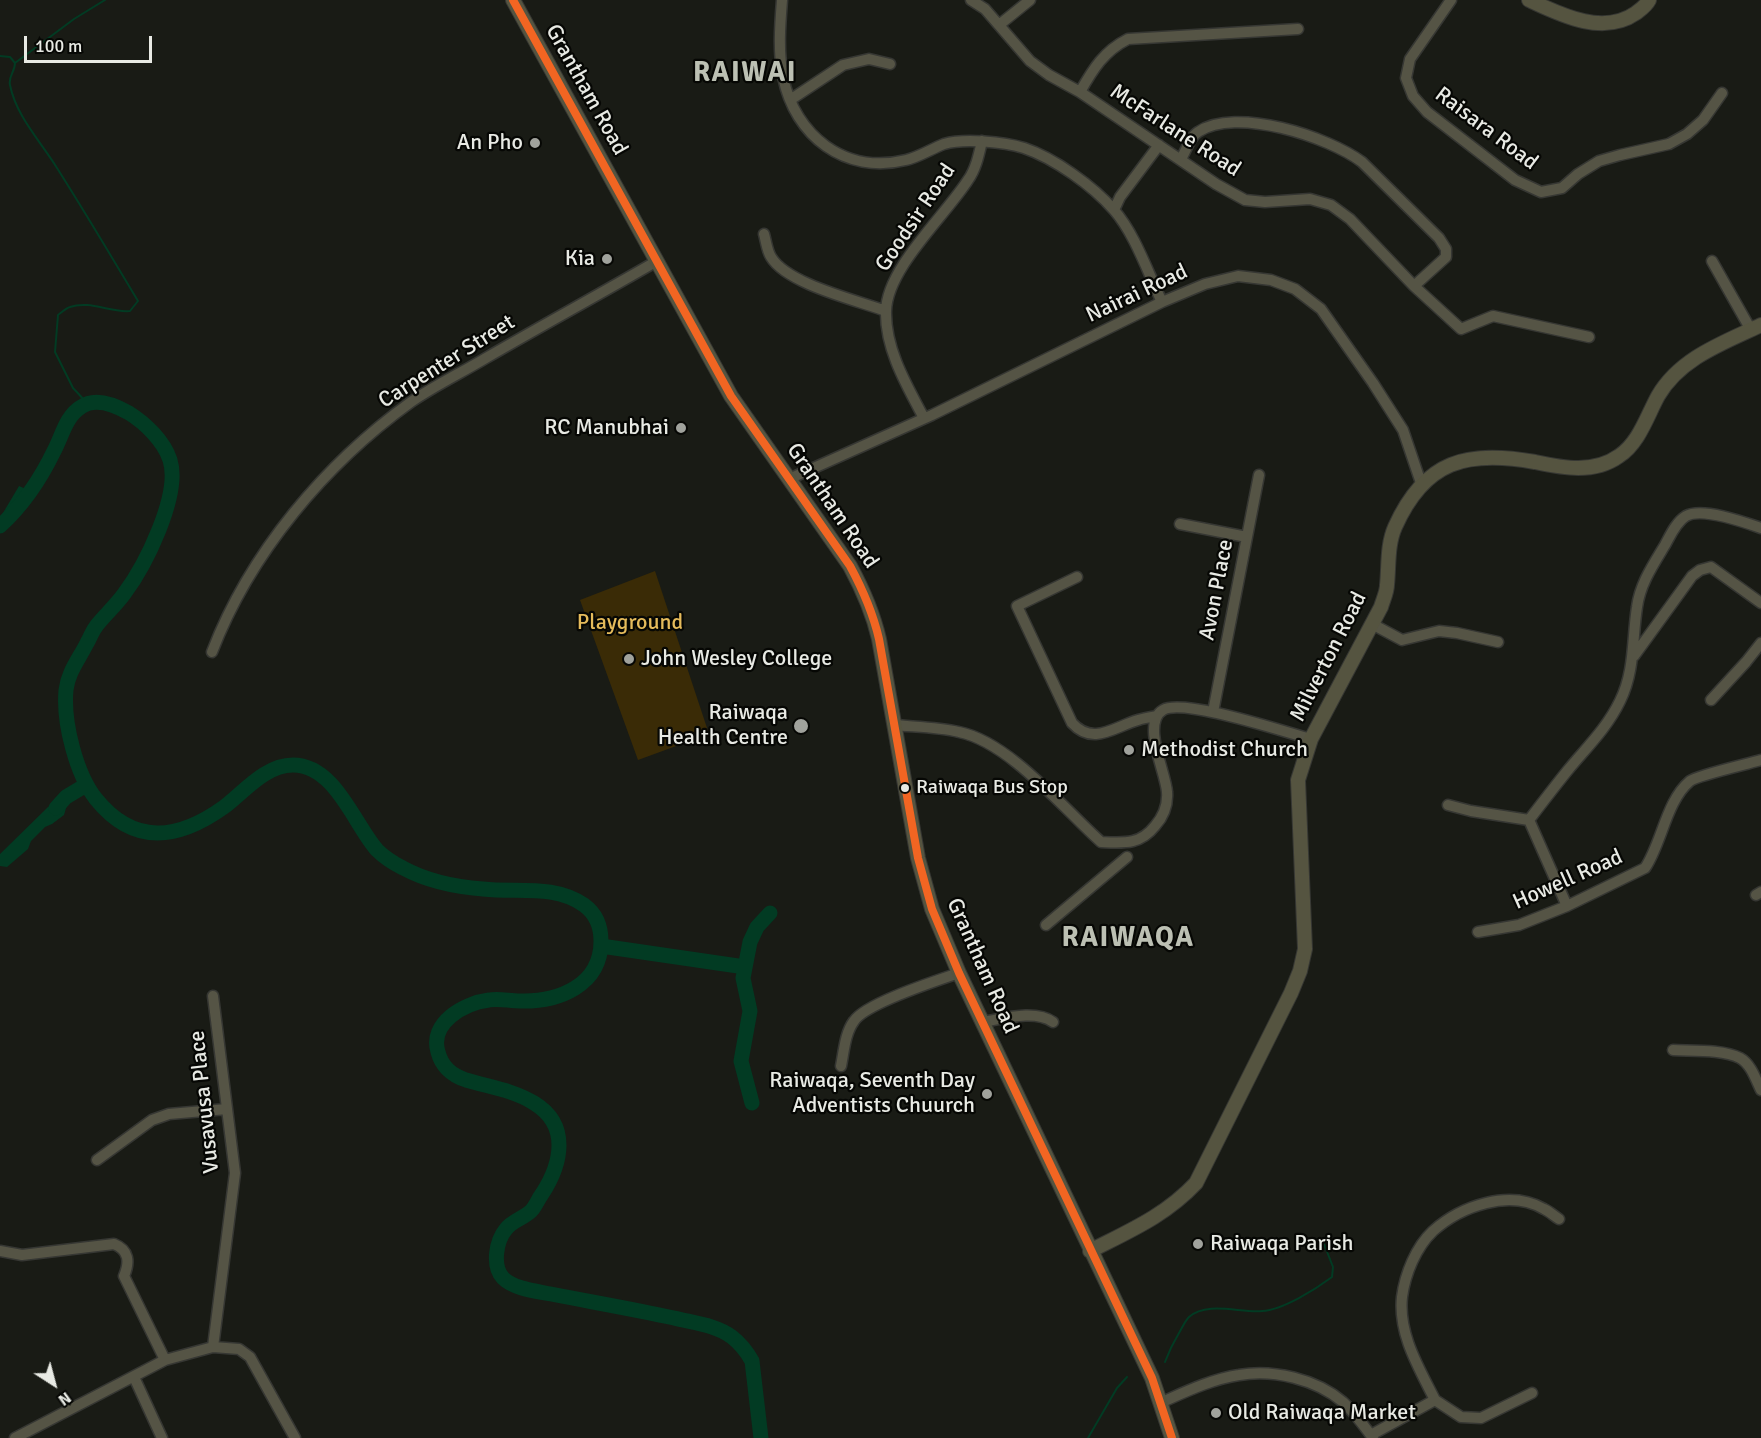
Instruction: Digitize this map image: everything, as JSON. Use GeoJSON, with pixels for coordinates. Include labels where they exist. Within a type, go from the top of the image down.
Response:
{"type":"FeatureCollection","features":[{"type":"Feature","properties":{"kind":"main road","name":"Grantham Road"},"geometry":{"type":"LineString","coordinates":[[513,0],[731,396],[850,566],[869,603],[879,639],[918,858],[932,909],[959,973],[1152,1378],[1172,1438]]}},
{"type":"Feature","properties":{"kind":"main road"},"geometry":{"type":"LineString","coordinates":[[1530,0],[1580,21],[1607,24],[1628,18],[1646,5],[1649,0]]}},
{"type":"Feature","properties":{"kind":"main road","name":"Milverton Road"},"geometry":{"type":"LineString","coordinates":[[1090,1251],[1150,1221],[1180,1200],[1196,1183],[1291,993],[1300,971],[1305,949],[1298,780],[1311,739],[1381,607],[1387,587],[1393,530],[1405,506],[1421,483],[1439,468],[1464,460],[1500,458],[1579,468],[1597,466],[1619,456],[1634,441],[1658,396],[1686,363],[1756,328]]}},
{"type":"Feature","properties":{"kind":"street"},"geometry":{"type":"LineString","coordinates":[[782,0],[780,50],[783,76],[790,100],[807,132],[839,156],[859,161],[882,163],[906,160],[946,144],[982,141],[1025,148],[1047,158],[1093,190],[1114,210],[1130,235],[1162,302]]}},
{"type":"Feature","properties":{"kind":"street","name":"McFarlane Road"},"geometry":{"type":"LineString","coordinates":[[971,0],[985,9],[1030,61],[1216,184],[1245,200],[1264,202],[1310,199],[1331,205],[1350,219],[1414,286],[1461,329],[1493,316],[1589,337]]}},
{"type":"Feature","properties":{"kind":"street"},"geometry":{"type":"LineString","coordinates":[[999,26],[1030,0]]}},
{"type":"Feature","properties":{"kind":"street","name":"Raisara Road"},"geometry":{"type":"LineString","coordinates":[[1451,0],[1410,59],[1406,78],[1413,96],[1426,112],[1515,180],[1541,192],[1562,188],[1578,174],[1599,161],[1620,154],[1669,144],[1687,134],[1703,120],[1722,93]]}},
{"type":"Feature","properties":{"kind":"street"},"geometry":{"type":"LineString","coordinates":[[1080,92],[1096,64],[1118,44],[1128,39],[1298,29]]}},
{"type":"Feature","properties":{"kind":"street"},"geometry":{"type":"LineString","coordinates":[[790,100],[843,65],[869,59],[890,64]]}},
{"type":"Feature","properties":{"kind":"street"},"geometry":{"type":"LineString","coordinates":[[1181,159],[1196,133],[1209,126],[1226,122],[1248,122],[1300,133],[1350,153],[1439,238],[1446,249],[1446,257],[1414,286]]}},
{"type":"Feature","properties":{"kind":"street","name":"Goodsir Road"},"geometry":{"type":"LineString","coordinates":[[924,418],[897,364],[889,337],[886,311],[895,278],[969,179],[977,162],[982,141]]}},
{"type":"Feature","properties":{"kind":"street"},"geometry":{"type":"LineString","coordinates":[[1114,210],[1120,197],[1159,146]]}},
{"type":"Feature","properties":{"kind":"street"},"geometry":{"type":"LineString","coordinates":[[764,234],[771,257],[802,282],[886,311]]}},
{"type":"Feature","properties":{"kind":"street","name":"Carpenter Street"},"geometry":{"type":"LineString","coordinates":[[212,652],[233,604],[264,555],[322,480],[350,451],[414,400],[657,261]]}},
{"type":"Feature","properties":{"kind":"street"},"geometry":{"type":"LineString","coordinates":[[1712,261],[1756,328]]}},
{"type":"Feature","properties":{"kind":"street","name":"Nairai Road"},"geometry":{"type":"LineString","coordinates":[[789,479],[924,418],[1162,302],[1205,284],[1238,276],[1271,280],[1295,288],[1321,309],[1373,383],[1402,430],[1421,483]]}},
{"type":"Feature","properties":{"kind":"street","name":"Avon Place"},"geometry":{"type":"LineString","coordinates":[[1213,712],[1258,475]]}},
{"type":"Feature","properties":{"kind":"street"},"geometry":{"type":"LineString","coordinates":[[1529,820],[1608,724],[1621,699],[1633,657],[1637,606],[1641,590],[1647,574],[1677,524],[1686,516],[1698,513],[1741,520],[1761,528]]}},
{"type":"Feature","properties":{"kind":"street"},"geometry":{"type":"LineString","coordinates":[[1180,524],[1247,537]]}},
{"type":"Feature","properties":{"kind":"street"},"geometry":{"type":"LineString","coordinates":[[1633,657],[1692,576],[1700,570],[1711,567],[1761,603]]}},
{"type":"Feature","properties":{"kind":"street"},"geometry":{"type":"LineString","coordinates":[[1077,578],[1017,606],[1072,723],[1079,730],[1100,734],[1138,720],[1157,716],[1164,710],[1176,707],[1213,712],[1311,739]]}},
{"type":"Feature","properties":{"kind":"street"},"geometry":{"type":"LineString","coordinates":[[1372,624],[1402,640],[1439,632],[1457,633],[1498,642]]}},
{"type":"Feature","properties":{"kind":"street"},"geometry":{"type":"LineString","coordinates":[[1711,700],[1761,643]]}},
{"type":"Feature","properties":{"kind":"street"},"geometry":{"type":"LineString","coordinates":[[894,725],[960,732],[984,741],[1030,775],[1101,842],[1117,843],[1134,841],[1147,836],[1159,823],[1166,807],[1167,794],[1154,731],[1157,716]]}},
{"type":"Feature","properties":{"kind":"street","name":"Howell Road"},"geometry":{"type":"LineString","coordinates":[[1478,932],[1519,925],[1567,906],[1645,868],[1668,815],[1691,780],[1761,760]]}},
{"type":"Feature","properties":{"kind":"street"},"geometry":{"type":"LineString","coordinates":[[1448,805],[1529,820]]}},
{"type":"Feature","properties":{"kind":"street"},"geometry":{"type":"LineString","coordinates":[[1529,820],[1567,906]]}},
{"type":"Feature","properties":{"kind":"street"},"geometry":{"type":"LineString","coordinates":[[1046,925],[1126,857]]}},
{"type":"Feature","properties":{"kind":"street"},"geometry":{"type":"LineString","coordinates":[[841,1065],[846,1039],[858,1015],[914,989],[959,973]]}},
{"type":"Feature","properties":{"kind":"street","name":"Vusavusa Place"},"geometry":{"type":"LineString","coordinates":[[213,996],[235,1173],[213,1347]]}},
{"type":"Feature","properties":{"kind":"street"},"geometry":{"type":"LineString","coordinates":[[982,1022],[1031,1016],[1042,1017],[1053,1022]]}},
{"type":"Feature","properties":{"kind":"street"},"geometry":{"type":"LineString","coordinates":[[1673,1050],[1725,1053],[1741,1059],[1752,1071],[1761,1090]]}},
{"type":"Feature","properties":{"kind":"street"},"geometry":{"type":"LineString","coordinates":[[97,1160],[152,1120],[169,1113],[227,1109]]}},
{"type":"Feature","properties":{"kind":"street"},"geometry":{"type":"LineString","coordinates":[[1532,1393],[1481,1418],[1461,1417],[1435,1400],[1409,1349],[1402,1298],[1408,1273],[1418,1251],[1432,1232],[1453,1217],[1479,1205],[1499,1200],[1524,1202],[1543,1208],[1559,1220]]}},
{"type":"Feature","properties":{"kind":"street"},"geometry":{"type":"LineString","coordinates":[[0,1251],[22,1254],[114,1244],[122,1247],[127,1254],[128,1262],[124,1276],[165,1360]]}},
{"type":"Feature","properties":{"kind":"street"},"geometry":{"type":"LineString","coordinates":[[15,1438],[27,1436],[165,1360],[213,1347],[239,1349],[250,1357],[295,1438]]}},
{"type":"Feature","properties":{"kind":"street"},"geometry":{"type":"LineString","coordinates":[[1160,1403],[1222,1379],[1266,1372],[1311,1384],[1330,1393],[1344,1403],[1372,1437],[1435,1400]]}},
{"type":"Feature","properties":{"kind":"street"},"geometry":{"type":"LineString","coordinates":[[134,1377],[162,1438]]}},
{"type":"Feature","properties":{"kind":"green space","name":"Playground"},"geometry":{"type":"Polygon","coordinates":[[[655,571],[709,734],[638,760],[580,600],[655,571]]]}},
{"type":"Feature","properties":{"kind":"shaded area"},"geometry":{"type":"Polygon","coordinates":[[[19,486],[35,493],[6,527],[0,530],[0,518],[19,486]]]}},
{"type":"Feature","properties":{"kind":"shaded area"},"geometry":{"type":"Polygon","coordinates":[[[67,792],[75,798],[67,805],[64,815],[45,827],[31,841],[28,849],[7,867],[0,866],[0,854],[48,807],[67,792]]]}},
{"type":"Feature","properties":{"kind":"waterway"},"geometry":{"type":"LineString","coordinates":[[87,403],[73,388],[55,352],[58,315],[78,305],[130,311],[138,301],[51,158],[23,118],[13,96],[10,82],[15,63],[74,19],[105,0]]}},
{"type":"Feature","properties":{"kind":"waterway"},"geometry":{"type":"LineString","coordinates":[[0,56],[10,57],[15,63]]}},
{"type":"Feature","properties":{"kind":"waterway"},"geometry":{"type":"LineString","coordinates":[[0,526],[16,510],[37,481],[72,416],[87,404],[105,403],[129,413],[153,433],[170,460],[172,475],[170,492],[166,510],[151,549],[121,598],[94,630],[71,671],[66,690],[69,732],[82,776],[96,799],[126,825],[141,831],[157,833],[190,826],[224,807],[264,774],[273,769],[293,765],[308,768],[321,775],[342,798],[377,850],[412,873],[462,887],[560,894],[572,898],[591,912],[599,925],[601,935],[599,957],[594,970],[575,988],[534,1001],[493,999],[469,1005],[451,1016],[439,1032],[438,1052],[448,1070],[466,1080],[509,1092],[534,1103],[546,1112],[558,1133],[558,1157],[549,1182],[531,1211],[506,1229],[498,1247],[497,1267],[508,1282],[532,1291],[697,1323],[726,1333],[744,1348],[752,1361],[761,1438]]}},
{"type":"Feature","properties":{"kind":"waterway"},"geometry":{"type":"LineString","coordinates":[[56,808],[66,797],[86,785]]}},
{"type":"Feature","properties":{"kind":"waterway"},"geometry":{"type":"LineString","coordinates":[[752,1103],[741,1061],[750,1011],[743,978],[750,942],[757,927],[770,913]]}},
{"type":"Feature","properties":{"kind":"waterway"},"geometry":{"type":"LineString","coordinates":[[601,946],[745,967]]}},
{"type":"Feature","properties":{"kind":"waterway"},"geometry":{"type":"LineString","coordinates":[[1165,1362],[1185,1323],[1196,1312],[1214,1309],[1270,1310],[1299,1298],[1332,1277],[1333,1267],[1324,1244]]}},
{"type":"Feature","properties":{"kind":"waterway"},"geometry":{"type":"LineString","coordinates":[[1088,1438],[1117,1388],[1127,1377]]}},
{"type":"Feature","properties":{"kind":"transit line"},"geometry":{"type":"LineString","coordinates":[[513,0],[731,396],[850,566],[863,593],[879,639],[918,858],[932,909],[959,973],[1152,1378],[1172,1438]]}},
{"type":"Feature","properties":{"kind":"place","name":"An Pho"},"geometry":{"type":"Point","coordinates":[535,143]}},
{"type":"Feature","properties":{"kind":"place","name":"Kia"},"geometry":{"type":"Point","coordinates":[607,259]}},
{"type":"Feature","properties":{"kind":"place","name":"RC Manubhai"},"geometry":{"type":"Point","coordinates":[681,428]}},
{"type":"Feature","properties":{"kind":"place","name":"John Wesley College"},"geometry":{"type":"Point","coordinates":[629,659]}},
{"type":"Feature","properties":{"kind":"place","name":"Raiwaqa Health Centre"},"geometry":{"type":"Point","coordinates":[801,726]}},
{"type":"Feature","properties":{"kind":"place","name":"Methodist Church"},"geometry":{"type":"Point","coordinates":[1129,750]}},
{"type":"Feature","properties":{"kind":"place","name":"Raiwaqa Bus Stop"},"geometry":{"type":"Point","coordinates":[905,788]}},
{"type":"Feature","properties":{"kind":"place","name":"Raiwaqa, Seventh Day Adventists Chuurch"},"geometry":{"type":"Point","coordinates":[987,1094]}},
{"type":"Feature","properties":{"kind":"place","name":"Raiwaqa Parish"},"geometry":{"type":"Point","coordinates":[1198,1244]}},
{"type":"Feature","properties":{"kind":"place","name":"Old Raiwaqa Market"},"geometry":{"type":"Point","coordinates":[1216,1413]}},
{"type":"Feature","properties":{"kind":"district","name":"RAIWAI"},"geometry":{"type":"Point","coordinates":[745,74]}},
{"type":"Feature","properties":{"kind":"district","name":"RAIWAQA"},"geometry":{"type":"Point","coordinates":[1128,939]}}]}
